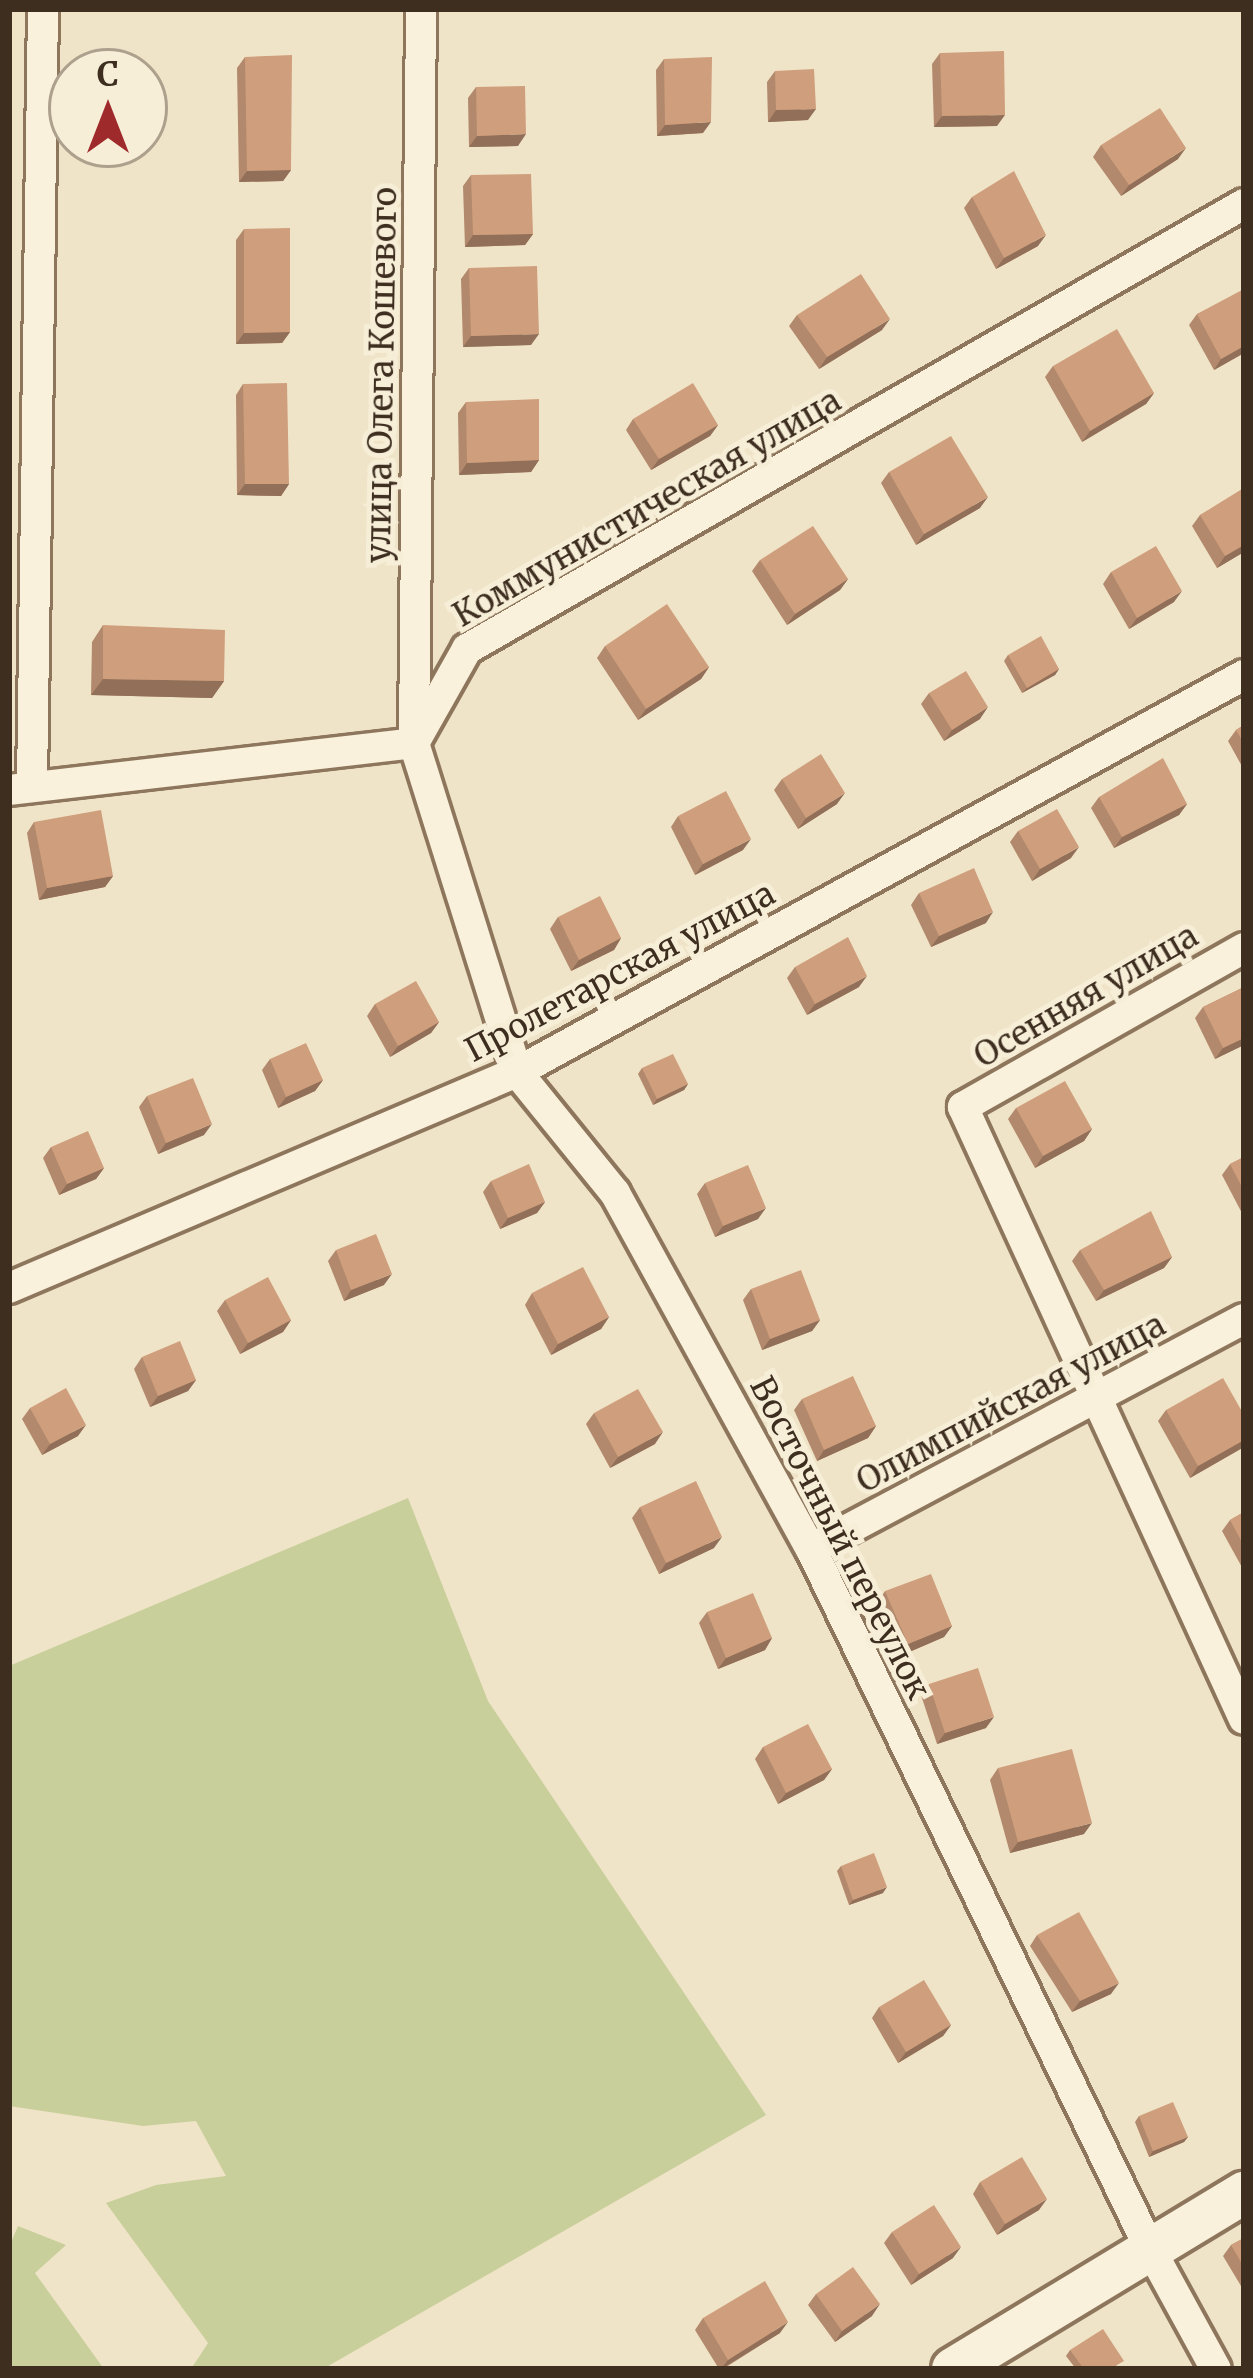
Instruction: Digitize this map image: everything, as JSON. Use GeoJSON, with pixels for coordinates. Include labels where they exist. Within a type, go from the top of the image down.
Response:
{"type":"FeatureCollection","features":[{"type":"Feature","properties":{"kind":"main road"},"geometry":{"type":"LineString","coordinates":[[953,2369],[1148,2245],[1244,2193]]}},
{"type":"Feature","properties":{"kind":"street"},"geometry":{"type":"LineString","coordinates":[[43,9],[20,787],[414,742]]}},
{"type":"Feature","properties":{"kind":"street","name":"улица Олега Кошевого"},"geometry":{"type":"LineString","coordinates":[[414,742],[421,9]]}},
{"type":"Feature","properties":{"kind":"street","name":"Коммунистическая улица"},"geometry":{"type":"LineString","coordinates":[[414,742],[467,649],[1244,204]]}},
{"type":"Feature","properties":{"kind":"street","name":"Пролетарская улица"},"geometry":{"type":"LineString","coordinates":[[9,1288],[517,1072],[1244,675]]}},
{"type":"Feature","properties":{"kind":"street","name":"Восточный переулок"},"geometry":{"type":"LineString","coordinates":[[414,742],[517,1072],[615,1193],[811,1549],[1148,2245],[1216,2369]]}},
{"type":"Feature","properties":{"kind":"street","name":"Осенняя улица"},"geometry":{"type":"LineString","coordinates":[[1102,1400],[963,1107],[1244,948]]}},
{"type":"Feature","properties":{"kind":"street","name":"Олимпийская улица"},"geometry":{"type":"LineString","coordinates":[[811,1549],[1102,1400],[1244,1319]]}},
{"type":"Feature","properties":{"kind":"street"},"geometry":{"type":"LineString","coordinates":[[1102,1400],[1244,1719]]}},
{"type":"Feature","properties":{"kind":"green space"},"geometry":{"type":"Polygon","coordinates":[[[408,1498],[488,1701],[766,2115],[323,2369],[191,2369],[208,2343],[106,2203],[156,2185],[226,2176],[196,2121],[143,2126],[9,2106],[9,1666],[408,1498]]]}},
{"type":"Feature","properties":{"kind":"green space"},"geometry":{"type":"Polygon","coordinates":[[[18,2226],[66,2245],[35,2273],[104,2369],[9,2369],[9,2247],[18,2226]]]}},
{"type":"Feature","properties":{"kind":"building"},"geometry":{"type":"Polygon","coordinates":[[[1004,51],[1005,115],[942,116],[940,53],[1004,51]]]}},
{"type":"Feature","properties":{"kind":"building"},"geometry":{"type":"Polygon","coordinates":[[[292,55],[291,170],[247,171],[245,57],[292,55]]]}},
{"type":"Feature","properties":{"kind":"building"},"geometry":{"type":"Polygon","coordinates":[[[712,57],[711,122],[665,125],[664,59],[712,57]]]}},
{"type":"Feature","properties":{"kind":"building"},"geometry":{"type":"Polygon","coordinates":[[[814,69],[816,109],[776,110],[775,71],[814,69]]]}},
{"type":"Feature","properties":{"kind":"building"},"geometry":{"type":"Polygon","coordinates":[[[525,86],[526,134],[477,136],[476,87],[525,86]]]}},
{"type":"Feature","properties":{"kind":"building"},"geometry":{"type":"Polygon","coordinates":[[[1160,108],[1186,148],[1129,185],[1101,145],[1160,108]]]}},
{"type":"Feature","properties":{"kind":"building"},"geometry":{"type":"Polygon","coordinates":[[[1014,171],[1046,235],[1004,258],[972,197],[1014,171]]]}},
{"type":"Feature","properties":{"kind":"building"},"geometry":{"type":"Polygon","coordinates":[[[531,174],[533,234],[473,235],[471,175],[531,174]]]}},
{"type":"Feature","properties":{"kind":"building"},"geometry":{"type":"Polygon","coordinates":[[[290,228],[290,332],[244,333],[244,229],[290,228]]]}},
{"type":"Feature","properties":{"kind":"building"},"geometry":{"type":"Polygon","coordinates":[[[537,266],[539,334],[471,336],[469,268],[537,266]]]}},
{"type":"Feature","properties":{"kind":"building"},"geometry":{"type":"Polygon","coordinates":[[[861,274],[890,319],[827,357],[797,315],[861,274]]]}},
{"type":"Feature","properties":{"kind":"building"},"geometry":{"type":"Polygon","coordinates":[[[1242,290],[1244,346],[1221,359],[1197,314],[1242,290]]]}},
{"type":"Feature","properties":{"kind":"building"},"geometry":{"type":"Polygon","coordinates":[[[1117,329],[1154,393],[1090,431],[1053,366],[1117,329]]]}},
{"type":"Feature","properties":{"kind":"building"},"geometry":{"type":"Polygon","coordinates":[[[287,383],[289,484],[245,484],[243,384],[287,383]]]}},
{"type":"Feature","properties":{"kind":"building"},"geometry":{"type":"Polygon","coordinates":[[[693,383],[718,425],[659,459],[633,419],[693,383]]]}},
{"type":"Feature","properties":{"kind":"building"},"geometry":{"type":"Polygon","coordinates":[[[539,399],[539,460],[467,463],[466,402],[539,399]]]}},
{"type":"Feature","properties":{"kind":"building"},"geometry":{"type":"Polygon","coordinates":[[[951,436],[988,497],[924,534],[889,472],[951,436]]]}},
{"type":"Feature","properties":{"kind":"building"},"geometry":{"type":"Polygon","coordinates":[[[1242,489],[1244,545],[1225,556],[1200,515],[1242,489]]]}},
{"type":"Feature","properties":{"kind":"building"},"geometry":{"type":"Polygon","coordinates":[[[813,526],[848,579],[795,614],[760,560],[813,526]]]}},
{"type":"Feature","properties":{"kind":"building"},"geometry":{"type":"Polygon","coordinates":[[[1156,546],[1182,591],[1137,618],[1111,572],[1156,546]]]}},
{"type":"Feature","properties":{"kind":"building"},"geometry":{"type":"Polygon","coordinates":[[[667,604],[709,667],[646,709],[605,646],[667,604]]]}},
{"type":"Feature","properties":{"kind":"building"},"geometry":{"type":"Polygon","coordinates":[[[103,625],[225,630],[224,681],[103,679],[103,625]]]}},
{"type":"Feature","properties":{"kind":"building"},"geometry":{"type":"Polygon","coordinates":[[[1041,636],[1059,669],[1027,688],[1008,655],[1041,636]]]}},
{"type":"Feature","properties":{"kind":"building"},"geometry":{"type":"Polygon","coordinates":[[[966,671],[988,707],[952,730],[929,693],[966,671]]]}},
{"type":"Feature","properties":{"kind":"building"},"geometry":{"type":"Polygon","coordinates":[[[821,754],[845,793],[806,818],[782,779],[821,754]]]}},
{"type":"Feature","properties":{"kind":"building"},"geometry":{"type":"Polygon","coordinates":[[[1163,758],[1187,804],[1122,837],[1099,797],[1163,758]]]}},
{"type":"Feature","properties":{"kind":"building"},"geometry":{"type":"Polygon","coordinates":[[[726,791],[751,839],[703,864],[678,816],[726,791]]]}},
{"type":"Feature","properties":{"kind":"building"},"geometry":{"type":"Polygon","coordinates":[[[1057,809],[1079,847],[1040,869],[1018,831],[1057,809]]]}},
{"type":"Feature","properties":{"kind":"building"},"geometry":{"type":"Polygon","coordinates":[[[101,810],[113,876],[47,888],[34,822],[101,810]]]}},
{"type":"Feature","properties":{"kind":"building"},"geometry":{"type":"Polygon","coordinates":[[[974,868],[993,912],[939,936],[919,893],[974,868]]]}},
{"type":"Feature","properties":{"kind":"building"},"geometry":{"type":"Polygon","coordinates":[[[600,896],[621,938],[579,960],[558,917],[600,896]]]}},
{"type":"Feature","properties":{"kind":"building"},"geometry":{"type":"Polygon","coordinates":[[[848,937],[867,976],[815,1004],[795,967],[848,937]]]}},
{"type":"Feature","properties":{"kind":"building"},"geometry":{"type":"Polygon","coordinates":[[[416,981],[439,1022],[398,1046],[375,1004],[416,981]]]}},
{"type":"Feature","properties":{"kind":"building"},"geometry":{"type":"Polygon","coordinates":[[[1244,987],[1244,1038],[1223,1048],[1203,1007],[1244,987]]]}},
{"type":"Feature","properties":{"kind":"building"},"geometry":{"type":"Polygon","coordinates":[[[306,1043],[323,1080],[286,1097],[270,1059],[306,1043]]]}},
{"type":"Feature","properties":{"kind":"building"},"geometry":{"type":"Polygon","coordinates":[[[673,1054],[688,1084],[657,1099],[642,1068],[673,1054]]]}},
{"type":"Feature","properties":{"kind":"building"},"geometry":{"type":"Polygon","coordinates":[[[193,1078],[212,1124],[166,1143],[147,1096],[193,1078]]]}},
{"type":"Feature","properties":{"kind":"building"},"geometry":{"type":"Polygon","coordinates":[[[1065,1081],[1092,1129],[1043,1156],[1016,1108],[1065,1081]]]}},
{"type":"Feature","properties":{"kind":"building"},"geometry":{"type":"Polygon","coordinates":[[[88,1131],[104,1168],[67,1184],[51,1147],[88,1131]]]}},
{"type":"Feature","properties":{"kind":"building"},"geometry":{"type":"Polygon","coordinates":[[[1244,1157],[1244,1191],[1230,1164],[1244,1157]]]}},
{"type":"Feature","properties":{"kind":"building"},"geometry":{"type":"Polygon","coordinates":[[[529,1164],[545,1202],[508,1218],[491,1181],[529,1164]]]}},
{"type":"Feature","properties":{"kind":"building"},"geometry":{"type":"Polygon","coordinates":[[[748,1165],[766,1208],[723,1226],[705,1183],[748,1165]]]}},
{"type":"Feature","properties":{"kind":"building"},"geometry":{"type":"Polygon","coordinates":[[[1151,1211],[1172,1257],[1104,1290],[1080,1250],[1151,1211]]]}},
{"type":"Feature","properties":{"kind":"building"},"geometry":{"type":"Polygon","coordinates":[[[376,1234],[392,1274],[351,1290],[336,1250],[376,1234]]]}},
{"type":"Feature","properties":{"kind":"building"},"geometry":{"type":"Polygon","coordinates":[[[583,1267],[609,1317],[558,1344],[532,1293],[583,1267]]]}},
{"type":"Feature","properties":{"kind":"building"},"geometry":{"type":"Polygon","coordinates":[[[801,1270],[820,1320],[770,1339],[751,1289],[801,1270]]]}},
{"type":"Feature","properties":{"kind":"building"},"geometry":{"type":"Polygon","coordinates":[[[268,1277],[291,1320],[248,1343],[225,1300],[268,1277]]]}},
{"type":"Feature","properties":{"kind":"building"},"geometry":{"type":"Polygon","coordinates":[[[180,1341],[196,1380],[158,1396],[142,1357],[180,1341]]]}},
{"type":"Feature","properties":{"kind":"building"},"geometry":{"type":"Polygon","coordinates":[[[853,1376],[876,1426],[824,1450],[802,1399],[853,1376]]]}},
{"type":"Feature","properties":{"kind":"building"},"geometry":{"type":"Polygon","coordinates":[[[1223,1378],[1244,1415],[1244,1440],[1198,1466],[1166,1410],[1223,1378]]]}},
{"type":"Feature","properties":{"kind":"building"},"geometry":{"type":"Polygon","coordinates":[[[66,1388],[86,1425],[50,1444],[30,1408],[66,1388]]]}},
{"type":"Feature","properties":{"kind":"building"},"geometry":{"type":"Polygon","coordinates":[[[638,1389],[663,1432],[618,1457],[594,1413],[638,1389]]]}},
{"type":"Feature","properties":{"kind":"building"},"geometry":{"type":"Polygon","coordinates":[[[696,1481],[722,1537],[666,1563],[640,1507],[696,1481]]]}},
{"type":"Feature","properties":{"kind":"building"},"geometry":{"type":"Polygon","coordinates":[[[1244,1512],[1244,1546],[1230,1520],[1244,1512]]]}},
{"type":"Feature","properties":{"kind":"building"},"geometry":{"type":"Polygon","coordinates":[[[931,1574],[952,1626],[908,1644],[885,1591],[931,1574]]]}},
{"type":"Feature","properties":{"kind":"building"},"geometry":{"type":"Polygon","coordinates":[[[753,1593],[772,1638],[726,1658],[707,1612],[753,1593]]]}},
{"type":"Feature","properties":{"kind":"building"},"geometry":{"type":"Polygon","coordinates":[[[978,1668],[994,1717],[945,1733],[929,1684],[978,1668]]]}},
{"type":"Feature","properties":{"kind":"building"},"geometry":{"type":"Polygon","coordinates":[[[808,1724],[832,1769],[786,1793],[763,1747],[808,1724]]]}},
{"type":"Feature","properties":{"kind":"building"},"geometry":{"type":"Polygon","coordinates":[[[1072,1749],[1092,1823],[1018,1842],[998,1768],[1072,1749]]]}},
{"type":"Feature","properties":{"kind":"building"},"geometry":{"type":"Polygon","coordinates":[[[874,1853],[887,1887],[853,1900],[841,1866],[874,1853]]]}},
{"type":"Feature","properties":{"kind":"building"},"geometry":{"type":"Polygon","coordinates":[[[1079,1912],[1119,1983],[1080,2001],[1037,1935],[1079,1912]]]}},
{"type":"Feature","properties":{"kind":"building"},"geometry":{"type":"Polygon","coordinates":[[[924,1980],[951,2025],[906,2052],[879,2007],[924,1980]]]}},
{"type":"Feature","properties":{"kind":"building"},"geometry":{"type":"Polygon","coordinates":[[[1173,2102],[1188,2137],[1153,2151],[1139,2116],[1173,2102]]]}},
{"type":"Feature","properties":{"kind":"building"},"geometry":{"type":"Polygon","coordinates":[[[1022,2157],[1047,2199],[1005,2224],[980,2182],[1022,2157]]]}},
{"type":"Feature","properties":{"kind":"building"},"geometry":{"type":"Polygon","coordinates":[[[934,2205],[961,2247],[919,2274],[892,2232],[934,2205]]]}},
{"type":"Feature","properties":{"kind":"building"},"geometry":{"type":"Polygon","coordinates":[[[1244,2238],[1244,2267],[1231,2245],[1244,2238]]]}},
{"type":"Feature","properties":{"kind":"building"},"geometry":{"type":"Polygon","coordinates":[[[853,2267],[880,2304],[842,2331],[816,2294],[853,2267]]]}},
{"type":"Feature","properties":{"kind":"building"},"geometry":{"type":"Polygon","coordinates":[[[765,2281],[788,2322],[728,2360],[703,2318],[765,2281]]]}},
{"type":"Feature","properties":{"kind":"building"},"geometry":{"type":"Polygon","coordinates":[[[1103,2329],[1124,2361],[1110,2369],[1084,2369],[1070,2350],[1103,2329]]]}}]}
